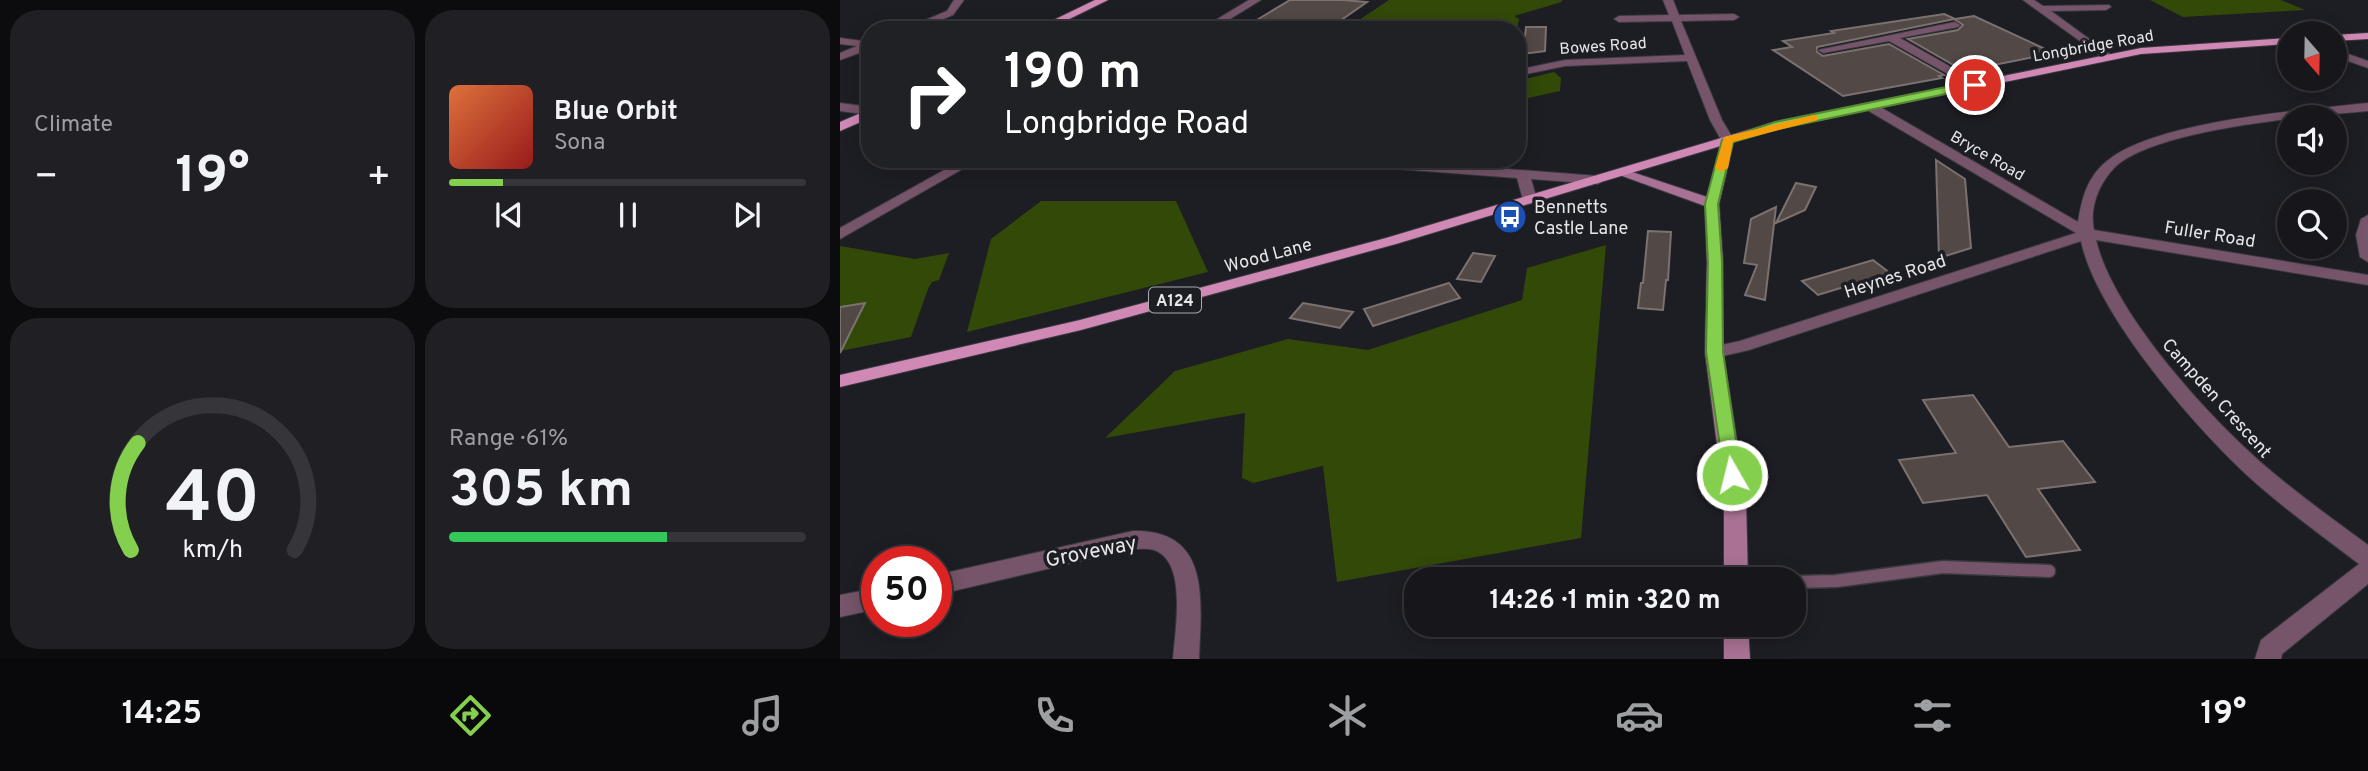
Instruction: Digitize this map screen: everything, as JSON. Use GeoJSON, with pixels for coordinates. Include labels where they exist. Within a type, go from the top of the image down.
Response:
{"type":"FeatureCollection","features":[{"type":"Feature","properties":{"kind":"main road"},"geometry":{"type":"LineString","coordinates":[[1058,21],[1103,0]]}},
{"type":"Feature","properties":{"kind":"main road"},"geometry":{"type":"LineString","coordinates":[[1068,21],[1113,0]]}},
{"type":"Feature","properties":{"kind":"main road"},"geometry":{"type":"LineString","coordinates":[[2347,37],[2368,36]]}},
{"type":"Feature","properties":{"kind":"main road","name":"Longbridge Road"},"geometry":{"type":"LineString","coordinates":[[1621,173],[1775,126],[2109,57],[2141,51],[2277,42]]}},
{"type":"Feature","properties":{"kind":"main road"},"geometry":{"type":"LineString","coordinates":[[840,121],[861,112]]}},
{"type":"Feature","properties":{"kind":"main road"},"geometry":{"type":"LineString","coordinates":[[840,127],[861,114]]}},
{"type":"Feature","properties":{"kind":"main road"},"geometry":{"type":"LineString","coordinates":[[1728,140],[1712,204],[1715,262],[1714,352],[1735,499],[1736,567]]}},
{"type":"Feature","properties":{"kind":"main road"},"geometry":{"type":"LineString","coordinates":[[1621,173],[1712,204]]}},
{"type":"Feature","properties":{"kind":"main road","name":"Wood Lane"},"geometry":{"type":"LineString","coordinates":[[840,381],[1094,321],[1391,241],[1621,173]]}},
{"type":"Feature","properties":{"kind":"main road"},"geometry":{"type":"LineString","coordinates":[[1737,637],[1737,659]]}},
{"type":"Feature","properties":{"kind":"street"},"geometry":{"type":"LineString","coordinates":[[930,21],[950,13],[959,0]]}},
{"type":"Feature","properties":{"kind":"street"},"geometry":{"type":"LineString","coordinates":[[1220,21],[1256,0]]}},
{"type":"Feature","properties":{"kind":"street"},"geometry":{"type":"LineString","coordinates":[[1668,0],[1716,120],[1728,140]]}},
{"type":"Feature","properties":{"kind":"street"},"geometry":{"type":"LineString","coordinates":[[2028,0],[2109,57]]}},
{"type":"Feature","properties":{"kind":"street"},"geometry":{"type":"LineString","coordinates":[[2039,9],[2106,7]]}},
{"type":"Feature","properties":{"kind":"street"},"geometry":{"type":"LineString","coordinates":[[1619,19],[1734,18]]}},
{"type":"Feature","properties":{"kind":"street"},"geometry":{"type":"LineString","coordinates":[[1823,50],[1955,25]]}},
{"type":"Feature","properties":{"kind":"street"},"geometry":{"type":"LineString","coordinates":[[1890,37],[1975,85]]}},
{"type":"Feature","properties":{"kind":"street"},"geometry":{"type":"LineString","coordinates":[[840,41],[861,44]]}},
{"type":"Feature","properties":{"kind":"street"},"geometry":{"type":"LineString","coordinates":[[840,57],[861,48]]}},
{"type":"Feature","properties":{"kind":"street"},"geometry":{"type":"LineString","coordinates":[[2347,56],[2368,65]]}},
{"type":"Feature","properties":{"kind":"street","name":"Bowes Road"},"geometry":{"type":"LineString","coordinates":[[1526,71],[1565,63],[1692,58]]}},
{"type":"Feature","properties":{"kind":"street"},"geometry":{"type":"LineString","coordinates":[[840,107],[861,109]]}},
{"type":"Feature","properties":{"kind":"street","name":"Bryce Road"},"geometry":{"type":"LineString","coordinates":[[1871,107],[2088,234]]}},
{"type":"Feature","properties":{"kind":"street","name":"Campden Crescent"},"geometry":{"type":"LineString","coordinates":[[2368,107],[2204,131],[2154,142],[2111,164],[2096,179],[2088,198],[2085,219],[2091,255],[2108,293],[2157,364],[2250,466],[2368,558]]}},
{"type":"Feature","properties":{"kind":"street"},"geometry":{"type":"LineString","coordinates":[[840,234],[958,168]]}},
{"type":"Feature","properties":{"kind":"street"},"geometry":{"type":"LineString","coordinates":[[1470,168],[1598,180]]}},
{"type":"Feature","properties":{"kind":"street"},"geometry":{"type":"LineString","coordinates":[[1523,174],[1530,200]]}},
{"type":"Feature","properties":{"kind":"street"},"geometry":{"type":"LineString","coordinates":[[2368,219],[2364,235],[2368,257]]}},
{"type":"Feature","properties":{"kind":"street","name":"Fuller Road"},"geometry":{"type":"LineString","coordinates":[[2088,234],[2368,279]]}},
{"type":"Feature","properties":{"kind":"street","name":"Heynes Road"},"geometry":{"type":"LineString","coordinates":[[1714,352],[1743,346],[2088,234]]}},
{"type":"Feature","properties":{"kind":"street","name":"Groveway"},"geometry":{"type":"LineString","coordinates":[[952,581],[1133,540],[1155,540],[1173,548],[1184,561],[1188,587],[1186,659]]}},
{"type":"Feature","properties":{"kind":"street"},"geometry":{"type":"LineString","coordinates":[[2268,659],[2270,648],[2368,570]]}},
{"type":"Feature","properties":{"kind":"street"},"geometry":{"type":"LineString","coordinates":[[840,606],[861,601]]}},
{"type":"Feature","properties":{"kind":"lane"},"geometry":{"type":"LineString","coordinates":[[1806,583],[1906,570],[1985,565],[2049,571]]}},
{"type":"Feature","properties":{"kind":"green space"},"geometry":{"type":"Polygon","coordinates":[[[1389,0],[1562,0],[1514,16],[1519,21],[1358,21],[1389,0]]]}},
{"type":"Feature","properties":{"kind":"green space"},"geometry":{"type":"Polygon","coordinates":[[[2150,0],[2281,0],[2305,10],[2183,17],[2150,0]]]}},
{"type":"Feature","properties":{"kind":"green space"},"geometry":{"type":"Polygon","coordinates":[[[1554,72],[1561,78],[1560,91],[1526,98],[1526,79],[1554,72]]]}},
{"type":"Feature","properties":{"kind":"green space"},"geometry":{"type":"Polygon","coordinates":[[[1041,201],[1176,201],[1208,272],[967,332],[991,239],[1041,201]]]}},
{"type":"Feature","properties":{"kind":"green space"},"geometry":{"type":"Polygon","coordinates":[[[1606,245],[1581,538],[1420,567],[1404,567],[1404,570],[1337,582],[1323,466],[1253,483],[1242,478],[1245,413],[1105,438],[1175,371],[1288,339],[1368,350],[1522,300],[1527,268],[1606,245]]]}},
{"type":"Feature","properties":{"kind":"green space"},"geometry":{"type":"Polygon","coordinates":[[[840,246],[915,259],[949,253],[939,280],[932,282],[928,289],[911,337],[840,351],[840,246]]]}},
{"type":"Feature","properties":{"kind":"building"},"geometry":{"type":"Polygon","coordinates":[[[1290,0],[1367,2],[1340,21],[1255,21],[1290,0]]]}},
{"type":"Feature","properties":{"kind":"building"},"geometry":{"type":"Polygon","coordinates":[[[1944,14],[1955,19],[1974,16],[2054,53],[1964,71],[1908,39],[1958,30],[1963,25],[1954,19],[1817,47],[1817,52],[1823,56],[1889,44],[1944,75],[1939,76],[1942,78],[1843,96],[1773,50],[1792,47],[1783,41],[1944,14]]]}},
{"type":"Feature","properties":{"kind":"building"},"geometry":{"type":"Polygon","coordinates":[[[1526,27],[1546,27],[1545,51],[1526,54],[1526,27]]]}},
{"type":"Feature","properties":{"kind":"building"},"geometry":{"type":"Polygon","coordinates":[[[1936,160],[1965,179],[1971,248],[1939,258],[1936,160]]]}},
{"type":"Feature","properties":{"kind":"building"},"geometry":{"type":"Polygon","coordinates":[[[1796,183],[1816,187],[1805,210],[1776,223],[1796,183]]]}},
{"type":"Feature","properties":{"kind":"building"},"geometry":{"type":"Polygon","coordinates":[[[1776,207],[1765,300],[1745,295],[1757,265],[1744,263],[1751,219],[1776,207]]]}},
{"type":"Feature","properties":{"kind":"building"},"geometry":{"type":"Polygon","coordinates":[[[1648,231],[1671,232],[1663,310],[1638,308],[1648,231]]]}},
{"type":"Feature","properties":{"kind":"building"},"geometry":{"type":"Polygon","coordinates":[[[1473,253],[1495,256],[1481,282],[1457,279],[1473,253]]]}},
{"type":"Feature","properties":{"kind":"building"},"geometry":{"type":"Polygon","coordinates":[[[1873,260],[1890,273],[1818,295],[1802,281],[1873,260]]]}},
{"type":"Feature","properties":{"kind":"building"},"geometry":{"type":"Polygon","coordinates":[[[1449,283],[1460,298],[1373,326],[1364,309],[1449,283]]]}},
{"type":"Feature","properties":{"kind":"building"},"geometry":{"type":"Polygon","coordinates":[[[865,303],[840,353],[840,307],[865,303]]]}},
{"type":"Feature","properties":{"kind":"building"},"geometry":{"type":"Polygon","coordinates":[[[1303,303],[1353,312],[1340,328],[1290,318],[1303,303]]]}},
{"type":"Feature","properties":{"kind":"building"},"geometry":{"type":"Polygon","coordinates":[[[1973,395],[2009,447],[2063,441],[2095,482],[2038,489],[2080,550],[2026,557],[1987,495],[1923,503],[1899,460],[1956,453],[1923,400],[1973,395]]]}},
{"type":"Feature","properties":{"kind":"slow traffic"},"geometry":{"type":"LineString","coordinates":[[1721,168],[1728,140],[1814,118]]}},
{"type":"Feature","properties":{"kind":"place","name":"Bennetts Castle Lane"},"geometry":{"type":"Point","coordinates":[1510,217]}},
{"type":"Feature","properties":{"kind":"route"},"geometry":{"type":"LineString","coordinates":[[1732,475],[1714,352],[1715,262],[1712,204],[1728,140],[1775,126],[1975,85]]}}]}
